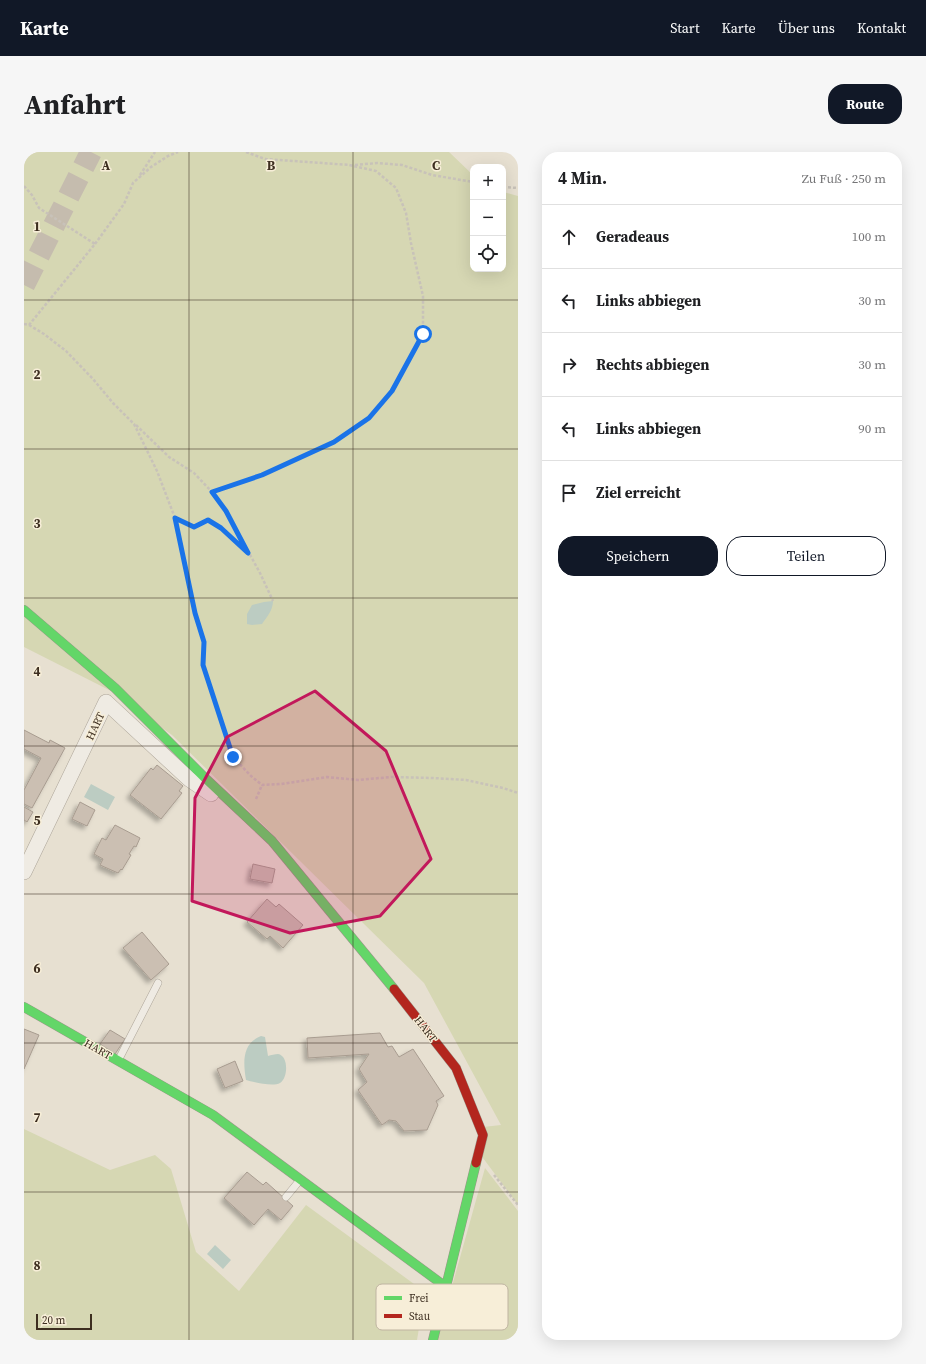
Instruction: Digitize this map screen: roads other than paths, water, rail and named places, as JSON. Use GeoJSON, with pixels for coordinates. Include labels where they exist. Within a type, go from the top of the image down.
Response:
{"type":"FeatureCollection","features":[{"type":"Feature","properties":{"kind":"street","name":"HART"},"geometry":{"type":"LineString","coordinates":[[24,610],[115,688],[206,780],[272,841],[404,1001],[456,1068],[482,1135],[447,1284]]}},
{"type":"Feature","properties":{"kind":"street","name":"HART"},"geometry":{"type":"LineString","coordinates":[[24,872],[106,702],[189,779],[247,818]]}},
{"type":"Feature","properties":{"kind":"street","name":"HART"},"geometry":{"type":"LineString","coordinates":[[24,1007],[213,1115],[442,1284]]}},
{"type":"Feature","properties":{"kind":"street","name":"HART"},"geometry":{"type":"LineString","coordinates":[[433,1340],[435,1330]]}},
{"type":"Feature","properties":{"kind":"lane"},"geometry":{"type":"LineString","coordinates":[[118,1061],[158,983]]}},
{"type":"Feature","properties":{"kind":"lane"},"geometry":{"type":"LineString","coordinates":[[286,1197],[301,1180]]}},
{"type":"Feature","properties":{"kind":"tunnel"},"geometry":{"type":"LineString","coordinates":[[24,285],[91,152]]}}]}
